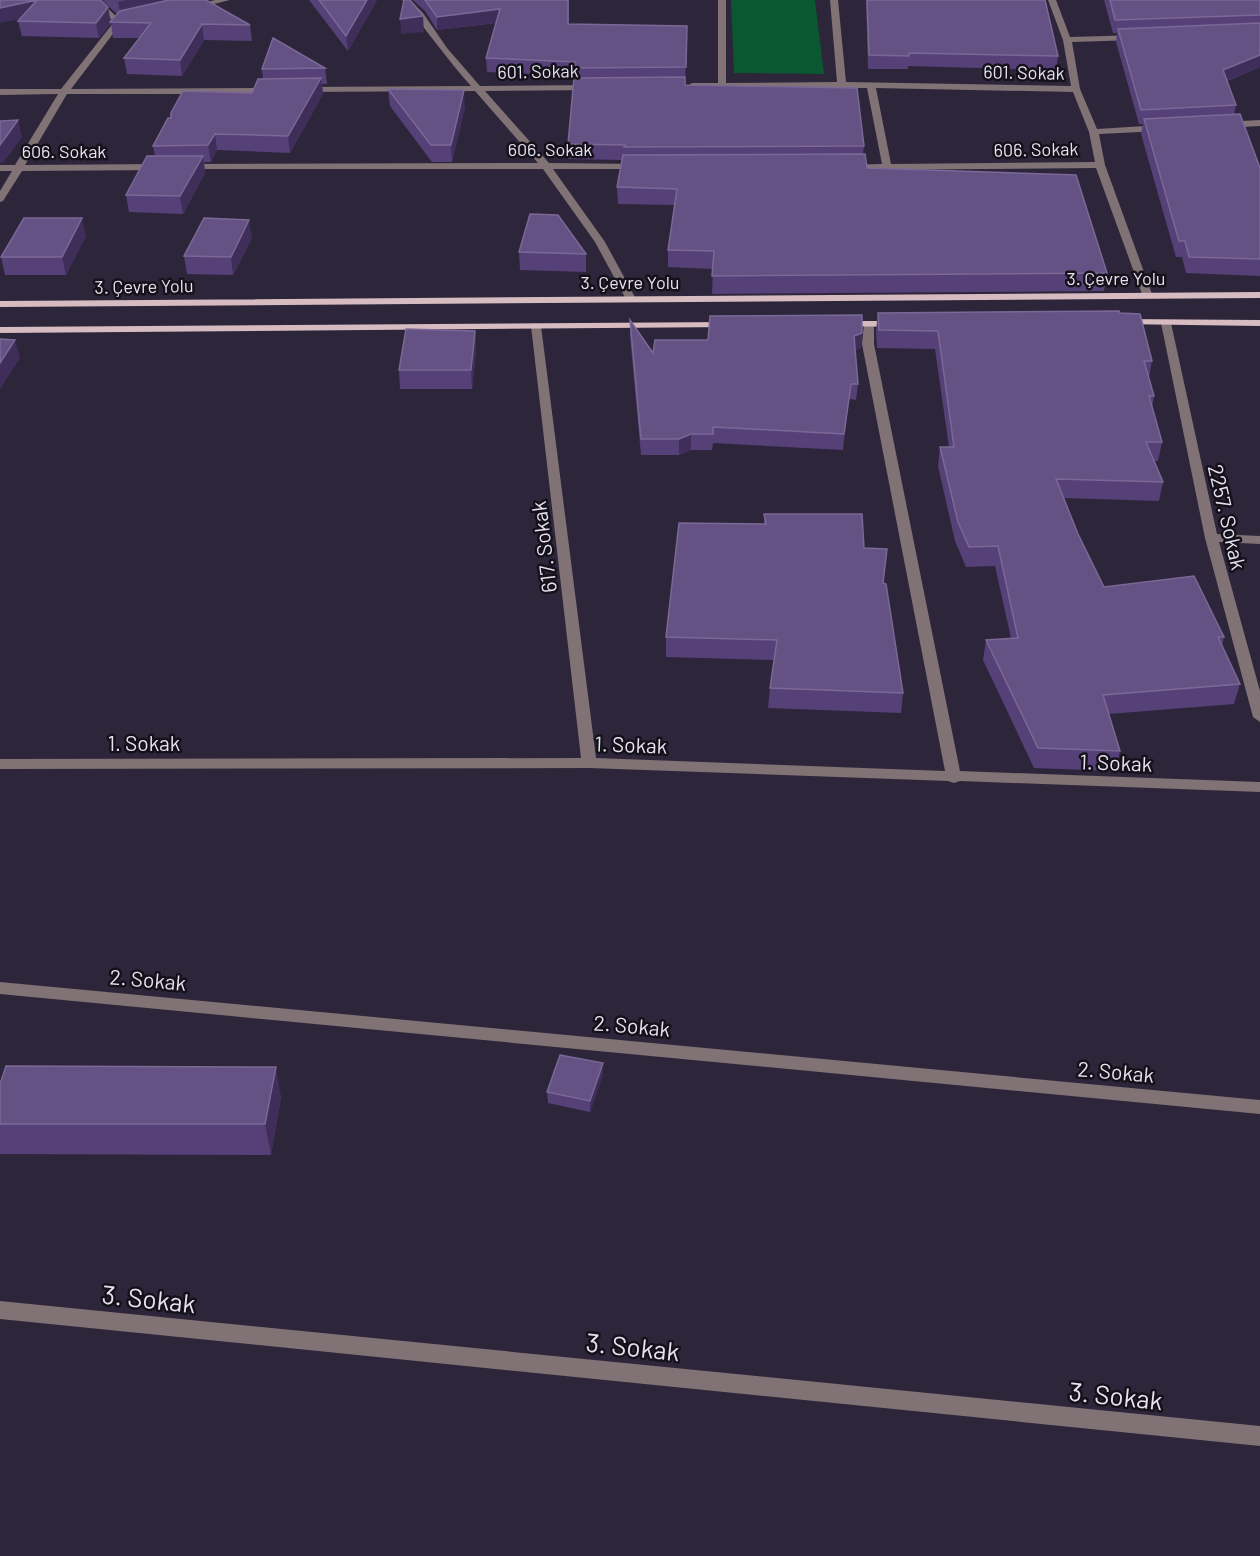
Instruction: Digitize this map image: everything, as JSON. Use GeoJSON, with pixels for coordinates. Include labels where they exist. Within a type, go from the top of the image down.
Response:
{"type":"FeatureCollection","features":[{"type":"Feature","properties":{"kind":"main road","name":"3. Çevre Yolu"},"geometry":{"type":"LineString","coordinates":[[0,304],[1147,294],[1260,295]]}},
{"type":"Feature","properties":{"kind":"main road"},"geometry":{"type":"LineString","coordinates":[[1110,322],[1260,323]]}},
{"type":"Feature","properties":{"kind":"main road"},"geometry":{"type":"LineString","coordinates":[[833,324],[904,324]]}},
{"type":"Feature","properties":{"kind":"main road"},"geometry":{"type":"LineString","coordinates":[[0,330],[738,325]]}},
{"type":"Feature","properties":{"kind":"street"},"geometry":{"type":"LineString","coordinates":[[94,0],[118,22]]}},
{"type":"Feature","properties":{"kind":"street"},"geometry":{"type":"LineString","coordinates":[[183,9],[226,0]]}},
{"type":"Feature","properties":{"kind":"street"},"geometry":{"type":"LineString","coordinates":[[406,0],[420,15],[444,50],[545,165],[600,242],[632,298]]}},
{"type":"Feature","properties":{"kind":"street"},"geometry":{"type":"LineString","coordinates":[[722,0],[722,86]]}},
{"type":"Feature","properties":{"kind":"street"},"geometry":{"type":"LineString","coordinates":[[834,0],[842,85]]}},
{"type":"Feature","properties":{"kind":"street"},"geometry":{"type":"LineString","coordinates":[[1052,0],[1067,40],[1076,89],[1094,132],[1100,165],[1147,294]]}},
{"type":"Feature","properties":{"kind":"street"},"geometry":{"type":"LineString","coordinates":[[0,199],[63,93],[118,22],[129,20]]}},
{"type":"Feature","properties":{"kind":"street"},"geometry":{"type":"LineString","coordinates":[[1067,40],[1147,37]]}},
{"type":"Feature","properties":{"kind":"street","name":"601. Sokak"},"geometry":{"type":"LineString","coordinates":[[687,86],[842,85],[1076,89]]}},
{"type":"Feature","properties":{"kind":"street"},"geometry":{"type":"LineString","coordinates":[[872,86],[887,167]]}},
{"type":"Feature","properties":{"kind":"street","name":"601. Sokak"},"geometry":{"type":"LineString","coordinates":[[289,91],[606,87]]}},
{"type":"Feature","properties":{"kind":"street"},"geometry":{"type":"LineString","coordinates":[[0,92],[277,91]]}},
{"type":"Feature","properties":{"kind":"street"},"geometry":{"type":"LineString","coordinates":[[1212,126],[1260,123]]}},
{"type":"Feature","properties":{"kind":"street","name":"606. Sokak"},"geometry":{"type":"LineString","coordinates":[[1094,132],[1177,128]]}},
{"type":"Feature","properties":{"kind":"street","name":"606. Sokak"},"geometry":{"type":"LineString","coordinates":[[840,167],[1100,165]]}},
{"type":"Feature","properties":{"kind":"street","name":"606. Sokak"},"geometry":{"type":"LineString","coordinates":[[0,168],[651,166]]}},
{"type":"Feature","properties":{"kind":"street","name":"2257. Sokak"},"geometry":{"type":"LineString","coordinates":[[1166,323],[1211,538],[1260,717]]}},
{"type":"Feature","properties":{"kind":"street"},"geometry":{"type":"LineString","coordinates":[[869,324],[868,344],[954,778]]}},
{"type":"Feature","properties":{"kind":"street","name":"617. Sokak"},"geometry":{"type":"LineString","coordinates":[[536,326],[589,763]]}},
{"type":"Feature","properties":{"kind":"street"},"geometry":{"type":"LineString","coordinates":[[1211,538],[1260,540]]}},
{"type":"Feature","properties":{"kind":"street","name":"1. Sokak"},"geometry":{"type":"LineString","coordinates":[[0,764],[589,763],[954,778],[1260,787]]}},
{"type":"Feature","properties":{"kind":"street","name":"2. Sokak"},"geometry":{"type":"LineString","coordinates":[[0,988],[1260,1107]]}},
{"type":"Feature","properties":{"kind":"street","name":"3. Sokak"},"geometry":{"type":"LineString","coordinates":[[0,1310],[1260,1436]]}},
{"type":"Feature","properties":{"kind":"green space"},"geometry":{"type":"Polygon","coordinates":[[[731,0],[815,0],[824,74],[734,73],[731,0]]]}},
{"type":"Feature","properties":{"kind":"building"},"geometry":{"type":"Polygon","coordinates":[[[0,0],[37,0],[0,8],[0,0]]]}},
{"type":"Feature","properties":{"kind":"building"},"geometry":{"type":"Polygon","coordinates":[[[37,0],[100,0],[108,7],[96,23],[18,21],[37,0]]]}},
{"type":"Feature","properties":{"kind":"building"},"geometry":{"type":"Polygon","coordinates":[[[169,0],[206,0],[250,25],[202,24],[180,60],[124,58],[151,23],[110,22],[120,11],[169,0]]]}},
{"type":"Feature","properties":{"kind":"building"},"geometry":{"type":"Polygon","coordinates":[[[319,0],[367,0],[346,36],[319,0]]]}},
{"type":"Feature","properties":{"kind":"building"},"geometry":{"type":"Polygon","coordinates":[[[404,0],[410,0],[423,16],[400,19],[404,0]]]}},
{"type":"Feature","properties":{"kind":"building"},"geometry":{"type":"Polygon","coordinates":[[[425,0],[568,0],[568,24],[687,26],[686,67],[575,68],[575,62],[486,58],[500,9],[437,17],[425,0]]]}},
{"type":"Feature","properties":{"kind":"building"},"geometry":{"type":"Polygon","coordinates":[[[867,0],[1045,0],[1058,56],[909,53],[909,56],[869,55],[867,0]]]}},
{"type":"Feature","properties":{"kind":"building"},"geometry":{"type":"Polygon","coordinates":[[[1110,0],[1260,0],[1260,15],[1115,20],[1110,0]]]}},
{"type":"Feature","properties":{"kind":"building"},"geometry":{"type":"Polygon","coordinates":[[[1260,23],[1260,55],[1223,70],[1236,105],[1141,110],[1118,29],[1260,23]]]}},
{"type":"Feature","properties":{"kind":"building"},"geometry":{"type":"Polygon","coordinates":[[[273,38],[325,68],[262,69],[273,38]]]}},
{"type":"Feature","properties":{"kind":"building"},"geometry":{"type":"Polygon","coordinates":[[[685,77],[685,85],[857,88],[864,146],[624,147],[625,145],[568,144],[574,78],[685,77]]]}},
{"type":"Feature","properties":{"kind":"building"},"geometry":{"type":"Polygon","coordinates":[[[321,78],[288,136],[215,134],[208,145],[153,146],[168,118],[171,118],[171,113],[183,91],[252,93],[258,79],[321,78]]]}},
{"type":"Feature","properties":{"kind":"building"},"geometry":{"type":"Polygon","coordinates":[[[388,89],[464,90],[451,145],[431,145],[388,89]]]}},
{"type":"Feature","properties":{"kind":"building"},"geometry":{"type":"Polygon","coordinates":[[[1240,114],[1260,168],[1260,259],[1189,257],[1185,241],[1179,241],[1144,119],[1240,114]]]}},
{"type":"Feature","properties":{"kind":"building"},"geometry":{"type":"Polygon","coordinates":[[[18,120],[0,145],[0,121],[18,120]]]}},
{"type":"Feature","properties":{"kind":"building"},"geometry":{"type":"Polygon","coordinates":[[[865,154],[867,168],[1076,175],[1107,273],[712,276],[714,251],[668,250],[677,189],[617,187],[623,155],[865,154]]]}},
{"type":"Feature","properties":{"kind":"building"},"geometry":{"type":"Polygon","coordinates":[[[147,156],[203,156],[180,196],[126,195],[147,156]]]}},
{"type":"Feature","properties":{"kind":"building"},"geometry":{"type":"Polygon","coordinates":[[[530,214],[558,215],[586,254],[519,252],[530,214]]]}},
{"type":"Feature","properties":{"kind":"building"},"geometry":{"type":"Polygon","coordinates":[[[24,218],[82,218],[62,257],[1,257],[24,218]]]}},
{"type":"Feature","properties":{"kind":"building"},"geometry":{"type":"Polygon","coordinates":[[[204,218],[249,220],[231,257],[184,256],[204,218]]]}},
{"type":"Feature","properties":{"kind":"building"},"geometry":{"type":"Polygon","coordinates":[[[1119,311],[1120,313],[1140,314],[1152,361],[1144,361],[1154,396],[1149,396],[1162,442],[1146,442],[1163,482],[1056,479],[1078,534],[1104,587],[1194,576],[1224,637],[1218,637],[1240,684],[1103,695],[1120,751],[1038,748],[986,640],[1018,638],[998,546],[969,547],[958,522],[940,447],[954,447],[938,331],[879,330],[878,313],[1119,311]]]}},
{"type":"Feature","properties":{"kind":"building"},"geometry":{"type":"Polygon","coordinates":[[[862,315],[862,333],[854,336],[858,384],[851,384],[844,434],[713,427],[713,434],[691,434],[679,439],[641,439],[630,320],[653,353],[655,340],[708,340],[710,316],[862,315]]]}},
{"type":"Feature","properties":{"kind":"building"},"geometry":{"type":"Polygon","coordinates":[[[406,329],[475,331],[471,370],[399,370],[406,329]]]}},
{"type":"Feature","properties":{"kind":"building"},"geometry":{"type":"Polygon","coordinates":[[[0,339],[15,340],[0,363],[0,339]]]}},
{"type":"Feature","properties":{"kind":"building"},"geometry":{"type":"Polygon","coordinates":[[[764,514],[862,514],[864,548],[887,549],[883,583],[886,584],[903,693],[770,688],[777,640],[666,637],[679,523],[766,524],[764,514]]]}},
{"type":"Feature","properties":{"kind":"building"},"geometry":{"type":"Polygon","coordinates":[[[560,1055],[603,1063],[590,1101],[547,1092],[560,1055]]]}},
{"type":"Feature","properties":{"kind":"building"},"geometry":{"type":"Polygon","coordinates":[[[6,1066],[276,1067],[265,1124],[0,1124],[0,1084],[6,1066]]]}}]}
